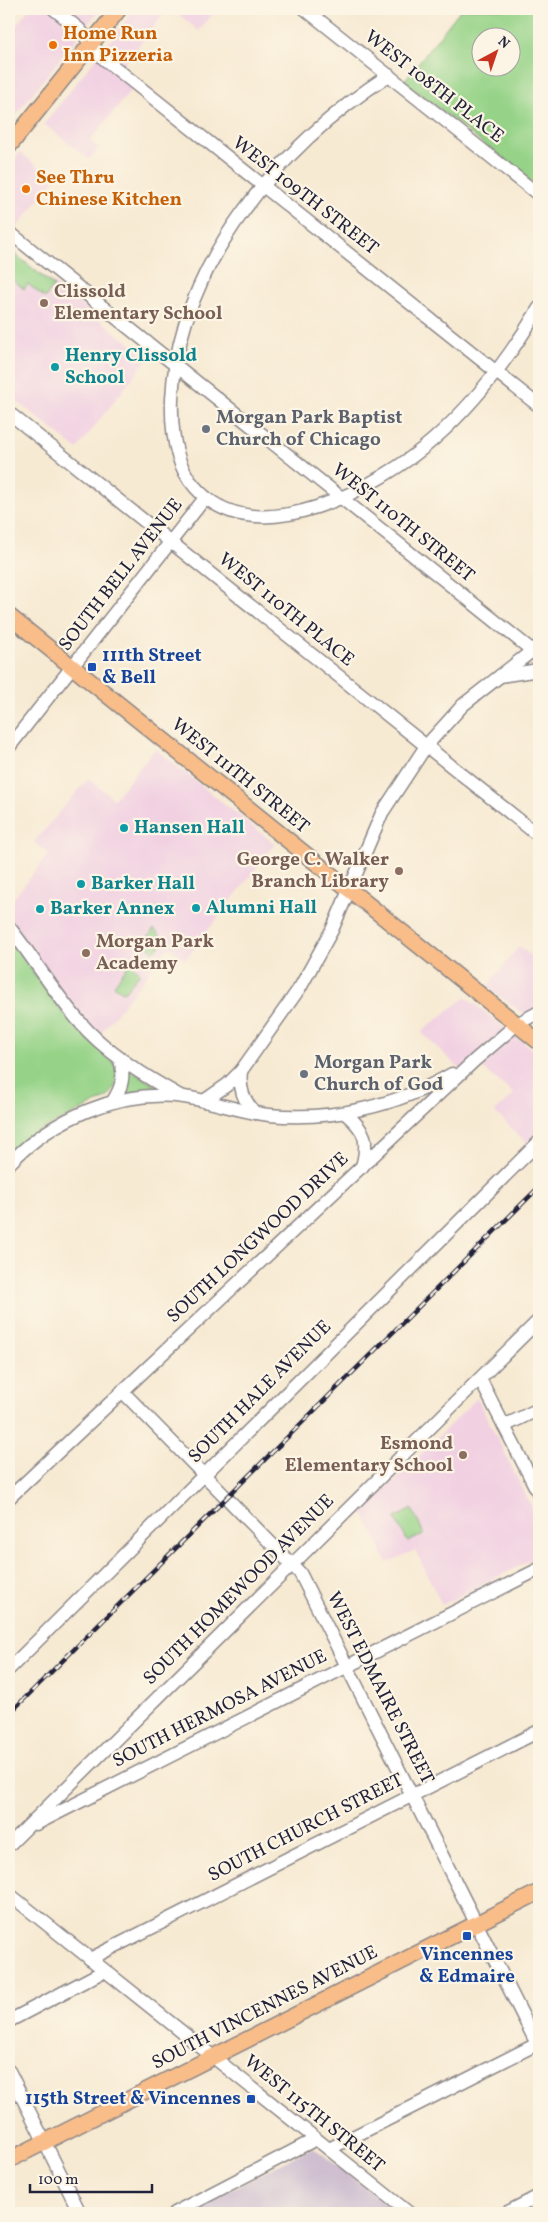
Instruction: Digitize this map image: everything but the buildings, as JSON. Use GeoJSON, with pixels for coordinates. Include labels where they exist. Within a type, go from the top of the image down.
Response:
{"type":"FeatureCollection","features":[{"type":"Feature","properties":{"kind":"main road"},"geometry":{"type":"LineString","coordinates":[[9,146],[119,9]]}},
{"type":"Feature","properties":{"kind":"main road","name":"WEST 111TH STREET"},"geometry":{"type":"LineString","coordinates":[[9,616],[539,1042]]}},
{"type":"Feature","properties":{"kind":"main road","name":"SOUTH VINCENNES AVENUE"},"geometry":{"type":"LineString","coordinates":[[9,2160],[539,1892]]}},
{"type":"Feature","properties":{"kind":"street","name":"WEST 109TH STREET"},"geometry":{"type":"LineString","coordinates":[[54,9],[80,29],[103,58],[539,406]]}},
{"type":"Feature","properties":{"kind":"street","name":"WEST 108TH PLACE"},"geometry":{"type":"LineString","coordinates":[[305,9],[539,194]]}},
{"type":"Feature","properties":{"kind":"street"},"geometry":{"type":"LineString","coordinates":[[205,498],[193,485],[184,469],[174,441],[172,403],[174,364],[186,322],[214,259],[234,226],[263,187],[298,146],[326,120],[389,75]]}},
{"type":"Feature","properties":{"kind":"street","name":"WEST 110TH STREET"},"geometry":{"type":"LineString","coordinates":[[9,232],[536,651]]}},
{"type":"Feature","properties":{"kind":"street","name":"SOUTH BELL AVENUE"},"geometry":{"type":"LineString","coordinates":[[9,747],[205,498],[223,508],[258,516],[294,513],[342,498],[384,475],[433,440],[463,411],[496,371],[539,308]]}},
{"type":"Feature","properties":{"kind":"street","name":"WEST 110TH PLACE"},"geometry":{"type":"LineString","coordinates":[[9,413],[539,836]]}},
{"type":"Feature","properties":{"kind":"street"},"geometry":{"type":"LineString","coordinates":[[204,1101],[227,1085],[241,1071],[301,986],[332,930],[390,797],[426,746],[463,705],[499,676],[536,651]]}},
{"type":"Feature","properties":{"kind":"street"},"geometry":{"type":"LineString","coordinates":[[499,676],[539,670]]}},
{"type":"Feature","properties":{"kind":"street"},"geometry":{"type":"LineString","coordinates":[[9,927],[78,1021],[120,1060],[182,1097]]}},
{"type":"Feature","properties":{"kind":"street","name":"SOUTH LONGWOOD DRIVE"},"geometry":{"type":"LineString","coordinates":[[9,1498],[477,1058],[517,1024],[539,1012]]}},
{"type":"Feature","properties":{"kind":"street"},"geometry":{"type":"LineString","coordinates":[[9,1164],[30,1143],[58,1124],[112,1101],[145,1097],[182,1097],[254,1113],[296,1116],[345,1113],[379,1106],[438,1083],[477,1058]]}},
{"type":"Feature","properties":{"kind":"street"},"geometry":{"type":"LineString","coordinates":[[112,1101],[123,1082],[120,1060]]}},
{"type":"Feature","properties":{"kind":"street"},"geometry":{"type":"LineString","coordinates":[[241,1071],[241,1092],[254,1113]]}},
{"type":"Feature","properties":{"kind":"street"},"geometry":{"type":"LineString","coordinates":[[345,1113],[357,1123],[365,1140],[366,1151],[362,1167]]}},
{"type":"Feature","properties":{"kind":"street","name":"SOUTH HALE AVENUE"},"geometry":{"type":"LineString","coordinates":[[9,1669],[539,1142]]}},
{"type":"Feature","properties":{"kind":"street","name":"SOUTH HOMEWOOD AVENUE"},"geometry":{"type":"LineString","coordinates":[[9,1845],[539,1320]]}},
{"type":"Feature","properties":{"kind":"street"},"geometry":{"type":"LineString","coordinates":[[480,1379],[539,1494]]}},
{"type":"Feature","properties":{"kind":"street","name":"WEST EDMAIRE STREET"},"geometry":{"type":"LineString","coordinates":[[122,1391],[300,1573],[538,2046]]}},
{"type":"Feature","properties":{"kind":"street"},"geometry":{"type":"LineString","coordinates":[[504,1426],[539,1409]]}},
{"type":"Feature","properties":{"kind":"street","name":"SOUTH HERMOSA AVENUE"},"geometry":{"type":"LineString","coordinates":[[25,1829],[539,1569]]}},
{"type":"Feature","properties":{"kind":"street","name":"SOUTH CHURCH STREET"},"geometry":{"type":"LineString","coordinates":[[90,1959],[539,1731]]}},
{"type":"Feature","properties":{"kind":"street","name":"WEST 115TH STREET"},"geometry":{"type":"LineString","coordinates":[[9,1894],[409,2213]]}},
{"type":"Feature","properties":{"kind":"street"},"geometry":{"type":"LineString","coordinates":[[9,2021],[104,1971]]}},
{"type":"Feature","properties":{"kind":"street"},"geometry":{"type":"LineString","coordinates":[[329,2150],[538,2046]]}},
{"type":"Feature","properties":{"kind":"street"},"geometry":{"type":"LineString","coordinates":[[9,2071],[80,2213]]}},
{"type":"Feature","properties":{"kind":"street"},"geometry":{"type":"LineString","coordinates":[[174,2213],[316,2139]]}},
{"type":"Feature","properties":{"kind":"street"},"geometry":{"type":"LineString","coordinates":[[506,2213],[539,2196]]}},
{"type":"Feature","properties":{"kind":"shaded area"},"geometry":{"type":"Polygon","coordinates":[[[29,9],[100,9],[9,123],[9,34],[29,9]]]}},
{"type":"Feature","properties":{"kind":"shaded area"},"geometry":{"type":"Polygon","coordinates":[[[135,9],[168,9],[118,71],[135,85],[90,141],[99,148],[89,159],[44,124],[135,9]]]}},
{"type":"Feature","properties":{"kind":"shaded area"},"geometry":{"type":"Polygon","coordinates":[[[172,9],[217,9],[199,31],[172,9]]]}},
{"type":"Feature","properties":{"kind":"shaded area"},"geometry":{"type":"Polygon","coordinates":[[[20,152],[55,180],[13,232],[9,229],[9,167],[20,152]]]}},
{"type":"Feature","properties":{"kind":"shaded area","name":"Clissold Elementary School"},"geometry":{"type":"Polygon","coordinates":[[[9,248],[148,358],[77,449],[9,395],[9,248]]]}},
{"type":"Feature","properties":{"kind":"shaded area","name":"Morgan Park Academy"},"geometry":{"type":"Polygon","coordinates":[[[155,749],[275,844],[185,960],[169,947],[93,1043],[114,1064],[9,1155],[9,904],[49,854],[34,842],[88,779],[114,799],[155,749]]]}},
{"type":"Feature","properties":{"kind":"shaded area"},"geometry":{"type":"Polygon","coordinates":[[[519,946],[539,962],[538,1025],[487,987],[519,946]]]}},
{"type":"Feature","properties":{"kind":"shaded area"},"geometry":{"type":"Polygon","coordinates":[[[466,997],[539,1055],[539,1135],[529,1145],[495,1112],[514,1094],[474,1061],[460,1069],[421,1032],[466,997]]]}},
{"type":"Feature","properties":{"kind":"shaded area","name":"Esmond Elementary School"},"geometry":{"type":"Polygon","coordinates":[[[477,1398],[539,1521],[539,1556],[442,1605],[415,1550],[387,1563],[363,1512],[477,1398]]]}},
{"type":"Feature","properties":{"kind":"shaded area"},"geometry":{"type":"Polygon","coordinates":[[[313,2147],[398,2213],[184,2213],[313,2147]]]}},
{"type":"Feature","properties":{"kind":"green space"},"geometry":{"type":"Polygon","coordinates":[[[461,9],[539,9],[539,188],[404,81],[461,9]]]}},
{"type":"Feature","properties":{"kind":"green space"},"geometry":{"type":"Polygon","coordinates":[[[9,249],[54,286],[45,298],[28,284],[24,289],[9,277],[13,273],[9,269],[9,249]]]}},
{"type":"Feature","properties":{"kind":"green space"},"geometry":{"type":"Polygon","coordinates":[[[154,929],[165,941],[153,952],[145,942],[154,929]]]}},
{"type":"Feature","properties":{"kind":"green space"},"geometry":{"type":"Polygon","coordinates":[[[9,938],[67,1017],[111,1060],[116,1068],[117,1076],[114,1089],[106,1098],[35,1133],[9,1155],[9,938]]]}},
{"type":"Feature","properties":{"kind":"green space"},"geometry":{"type":"Polygon","coordinates":[[[128,965],[132,965],[140,973],[122,992],[114,985],[128,965]]]}},
{"type":"Feature","properties":{"kind":"green space"},"geometry":{"type":"Polygon","coordinates":[[[129,1070],[163,1090],[123,1094],[129,1070]]]}},
{"type":"Feature","properties":{"kind":"green space"},"geometry":{"type":"Polygon","coordinates":[[[412,1509],[424,1534],[408,1542],[395,1518],[412,1509]]]}},
{"type":"Feature","properties":{"kind":"railway"},"geometry":{"type":"LineString","coordinates":[[9,1714],[539,1187]]}},
{"type":"Feature","properties":{"kind":"place","name":"Home Run Inn Pizzeria"},"geometry":{"type":"Point","coordinates":[53,45]}},
{"type":"Feature","properties":{"kind":"place","name":"See Thru Chinese Kitchen"},"geometry":{"type":"Point","coordinates":[26,189]}},
{"type":"Feature","properties":{"kind":"place","name":"Clissold Elementary School"},"geometry":{"type":"Point","coordinates":[44,303]}},
{"type":"Feature","properties":{"kind":"place","name":"Henry Clissold School"},"geometry":{"type":"Point","coordinates":[55,367]}},
{"type":"Feature","properties":{"kind":"place","name":"Morgan Park Baptist Church of Chicago"},"geometry":{"type":"Point","coordinates":[206,429]}},
{"type":"Feature","properties":{"kind":"place","name":"111th Street & Bell"},"geometry":{"type":"Point","coordinates":[92,667]}},
{"type":"Feature","properties":{"kind":"place","name":"Hansen Hall"},"geometry":{"type":"Point","coordinates":[124,828]}},
{"type":"Feature","properties":{"kind":"place","name":"George C. Walker Branch Library"},"geometry":{"type":"Point","coordinates":[399,871]}},
{"type":"Feature","properties":{"kind":"place","name":"Barker Hall"},"geometry":{"type":"Point","coordinates":[81,884]}},
{"type":"Feature","properties":{"kind":"place","name":"Alumni Hall"},"geometry":{"type":"Point","coordinates":[196,908]}},
{"type":"Feature","properties":{"kind":"place","name":"Barker Annex"},"geometry":{"type":"Point","coordinates":[40,909]}},
{"type":"Feature","properties":{"kind":"place","name":"Morgan Park Academy"},"geometry":{"type":"Point","coordinates":[86,953]}},
{"type":"Feature","properties":{"kind":"place","name":"Morgan Park Church of God"},"geometry":{"type":"Point","coordinates":[304,1074]}},
{"type":"Feature","properties":{"kind":"place","name":"Esmond Elementary School"},"geometry":{"type":"Point","coordinates":[463,1455]}},
{"type":"Feature","properties":{"kind":"place","name":"Vincennes & Edmaire"},"geometry":{"type":"Point","coordinates":[467,1936]}},
{"type":"Feature","properties":{"kind":"place","name":"115th Street & Vincennes"},"geometry":{"type":"Point","coordinates":[251,2099]}}]}
